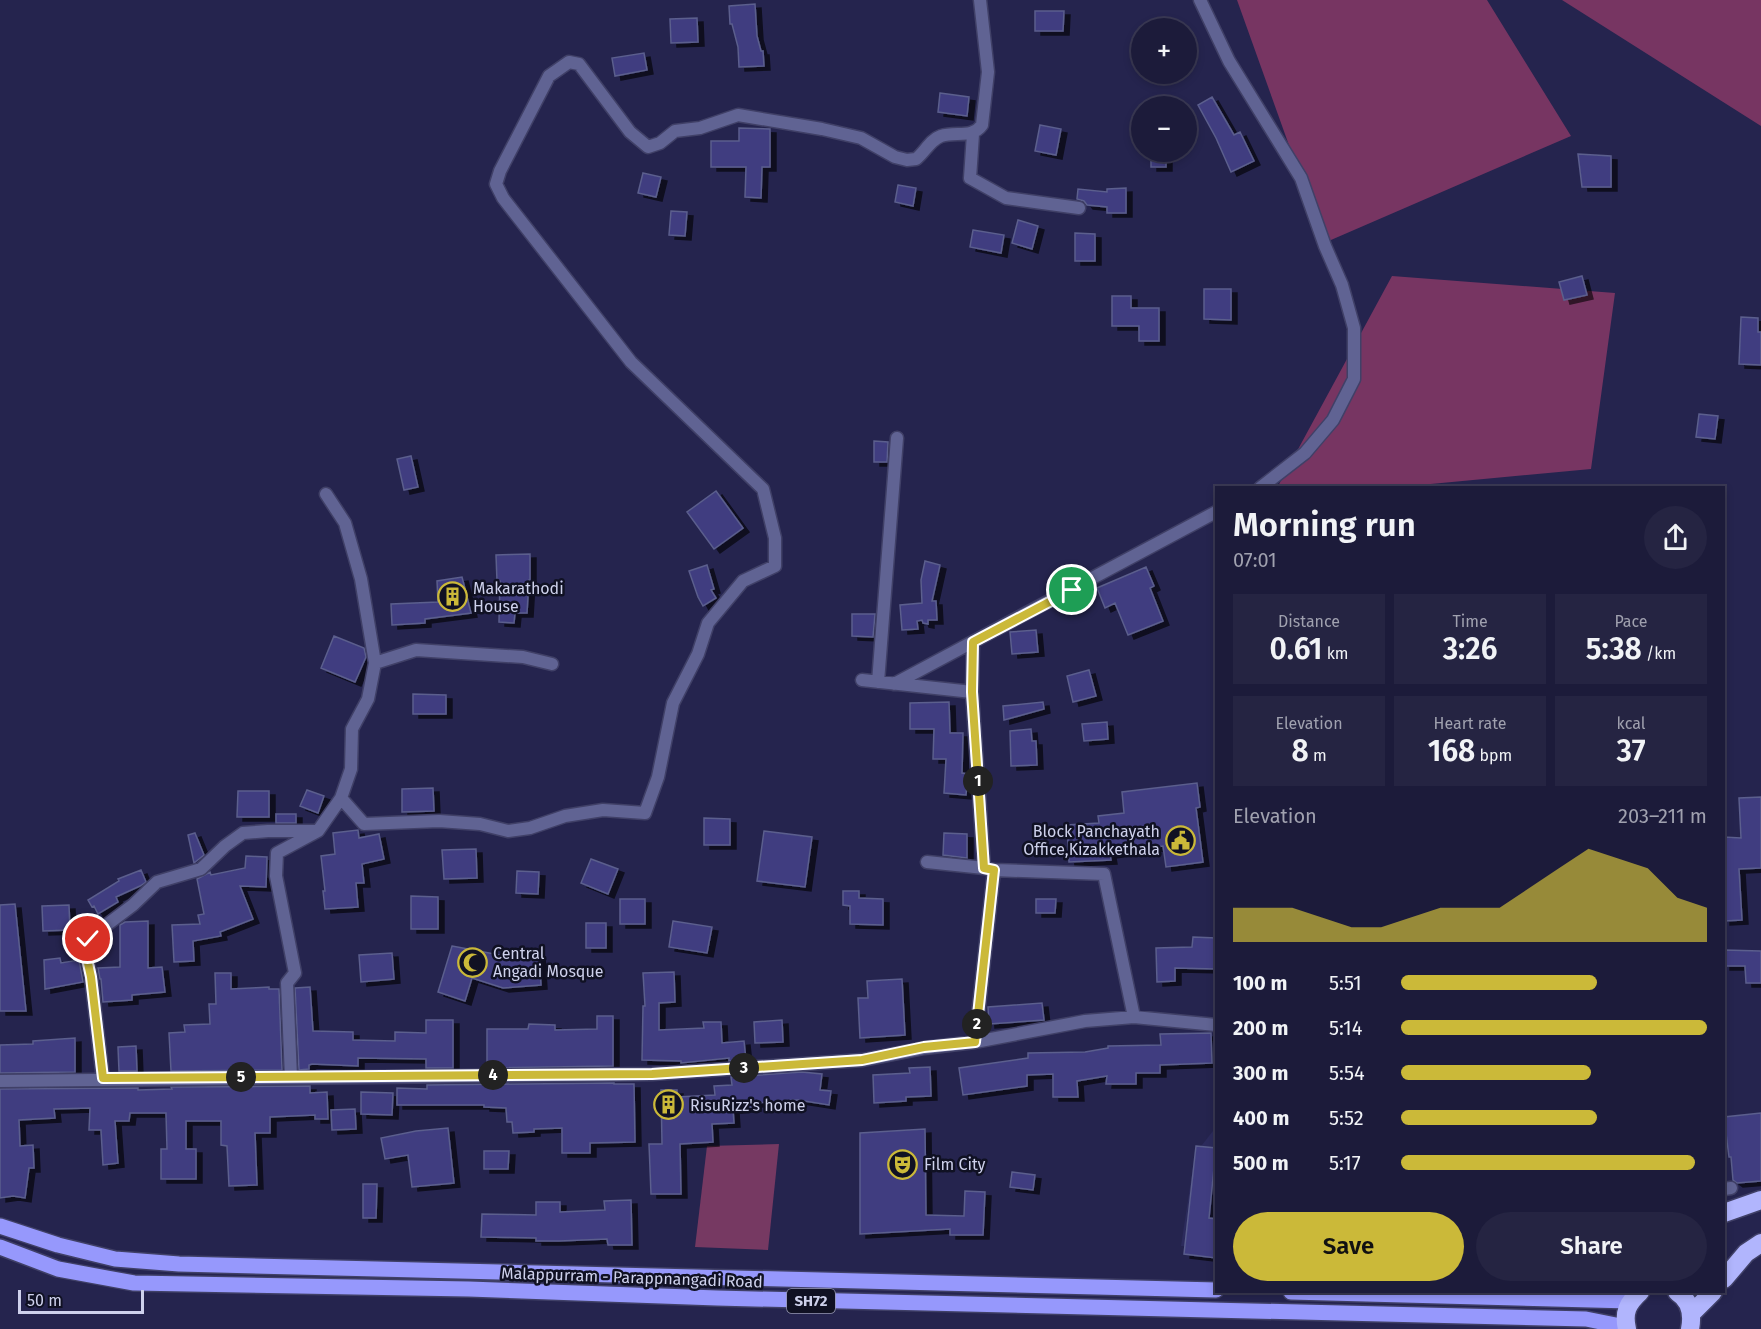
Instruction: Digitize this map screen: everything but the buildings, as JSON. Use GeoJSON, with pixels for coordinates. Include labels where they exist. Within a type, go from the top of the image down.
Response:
{"type":"FeatureCollection","features":[{"type":"Feature","properties":{"kind":"highway"},"geometry":{"type":"LineString","coordinates":[[1725,1213],[1761,1200]]}},
{"type":"Feature","properties":{"kind":"highway"},"geometry":{"type":"LineString","coordinates":[[1725,1278],[1746,1253],[1761,1243]]}},
{"type":"Feature","properties":{"kind":"highway"},"geometry":{"type":"LineString","coordinates":[[1678,1293],[1688,1303],[1691,1322]]}},
{"type":"Feature","properties":{"kind":"highway"},"geometry":{"type":"LineString","coordinates":[[1691,1322],[1712,1293]]}},
{"type":"Feature","properties":{"kind":"highway"},"geometry":{"type":"LineString","coordinates":[[1627,1328],[1625,1318],[1635,1296]]}},
{"type":"Feature","properties":{"kind":"main road","name":"Malappurram - Parappnangadi Road"},"geometry":{"type":"LineString","coordinates":[[0,1226],[58,1245],[115,1259],[179,1264],[1215,1290]]}},
{"type":"Feature","properties":{"kind":"main road","name":"Malappurram - Parappnangadi Road"},"geometry":{"type":"LineString","coordinates":[[0,1247],[58,1269],[134,1283],[469,1289],[717,1298],[1586,1319],[1627,1328]]}},
{"type":"Feature","properties":{"kind":"main road"},"geometry":{"type":"LineString","coordinates":[[1377,1293],[1635,1296]]}},
{"type":"Feature","properties":{"kind":"street"},"geometry":{"type":"LineString","coordinates":[[980,0],[988,72],[982,125],[973,134],[970,178],[1006,198],[1078,208]]}},
{"type":"Feature","properties":{"kind":"street"},"geometry":{"type":"LineString","coordinates":[[1200,0],[1229,62],[1301,178],[1325,246],[1342,285],[1354,328],[1354,379],[1334,420],[1305,453],[1263,486]]}},
{"type":"Feature","properties":{"kind":"street"},"geometry":{"type":"LineString","coordinates":[[341,798],[364,824],[439,821],[480,824],[508,831],[530,828],[564,816],[603,810],[645,813],[660,767],[673,703],[698,654],[708,623],[743,581],[774,566],[775,538],[763,489],[631,362],[503,198],[496,184],[549,76],[569,62],[579,64],[630,132],[648,147],[660,143],[675,131],[700,128],[738,115],[861,138],[885,152],[907,160],[916,159],[940,136],[973,134]]}},
{"type":"Feature","properties":{"kind":"street"},"geometry":{"type":"LineString","coordinates":[[879,682],[897,438]]}},
{"type":"Feature","properties":{"kind":"street"},"geometry":{"type":"LineString","coordinates":[[291,1077],[286,983],[295,973],[276,876],[277,854],[318,831],[341,798],[351,769],[352,729],[368,699],[375,663],[370,622],[345,524],[326,494]]}},
{"type":"Feature","properties":{"kind":"street"},"geometry":{"type":"LineString","coordinates":[[894,684],[1215,513]]}},
{"type":"Feature","properties":{"kind":"street"},"geometry":{"type":"LineString","coordinates":[[973,642],[972,692],[989,869],[975,1042]]}},
{"type":"Feature","properties":{"kind":"street"},"geometry":{"type":"LineString","coordinates":[[375,663],[416,650],[523,657],[552,664]]}},
{"type":"Feature","properties":{"kind":"street"},"geometry":{"type":"LineString","coordinates":[[862,680],[972,692]]}},
{"type":"Feature","properties":{"kind":"street"},"geometry":{"type":"LineString","coordinates":[[103,1078],[91,977],[86,954],[88,939],[133,905],[157,882],[201,869],[225,846],[243,833],[318,831]]}},
{"type":"Feature","properties":{"kind":"street"},"geometry":{"type":"LineString","coordinates":[[927,862],[989,869],[1104,874],[1134,1017]]}},
{"type":"Feature","properties":{"kind":"street"},"geometry":{"type":"LineString","coordinates":[[0,1081],[103,1078],[652,1074],[862,1060],[924,1047],[975,1042],[1085,1021],[1134,1017],[1215,1025]]}},
{"type":"Feature","properties":{"kind":"shaded area"},"geometry":{"type":"Polygon","coordinates":[[[1237,0],[1487,0],[1571,136],[1324,243],[1237,0]]]}},
{"type":"Feature","properties":{"kind":"shaded area"},"geometry":{"type":"Polygon","coordinates":[[[1562,0],[1761,0],[1761,126],[1562,0]]]}},
{"type":"Feature","properties":{"kind":"shaded area"},"geometry":{"type":"Polygon","coordinates":[[[1392,276],[1615,293],[1591,469],[1410,486],[1278,486],[1392,276]]]}},
{"type":"Feature","properties":{"kind":"shaded area"},"geometry":{"type":"Polygon","coordinates":[[[1213,1131],[1215,1132],[1215,1248],[1181,1246],[1195,1154],[1213,1131]]]}},
{"type":"Feature","properties":{"kind":"shaded area"},"geometry":{"type":"Polygon","coordinates":[[[779,1144],[768,1250],[695,1247],[707,1146],[779,1144]]]}},
{"type":"Feature","properties":{"kind":"place","name":"Makarathodi House"},"geometry":{"type":"Point","coordinates":[452,597]}},
{"type":"Feature","properties":{"kind":"place","name":"Block Panchayath Office,Kizakkethala"},"geometry":{"type":"Point","coordinates":[1181,840]}},
{"type":"Feature","properties":{"kind":"place","name":"Central Angadi Mosque"},"geometry":{"type":"Point","coordinates":[472,962]}},
{"type":"Feature","properties":{"kind":"place","name":"RisuRizz's home"},"geometry":{"type":"Point","coordinates":[669,1105]}},
{"type":"Feature","properties":{"kind":"place","name":"Film City"},"geometry":{"type":"Point","coordinates":[903,1164]}},
{"type":"Feature","properties":{"kind":"route"},"geometry":{"type":"LineString","coordinates":[[88,939],[86,954],[91,977],[103,1078],[652,1074],[862,1060],[924,1047],[975,1042],[994,870],[984,868],[972,692],[973,642],[1072,590]]}}]}
